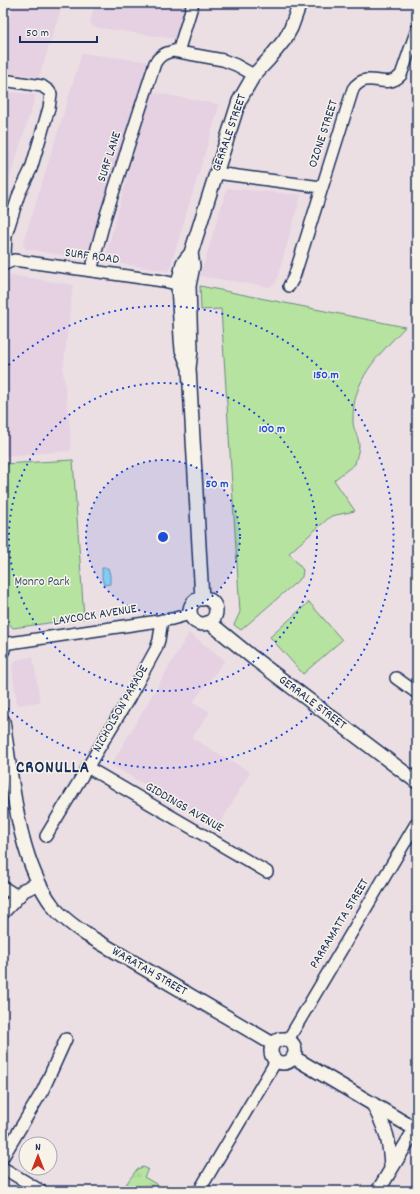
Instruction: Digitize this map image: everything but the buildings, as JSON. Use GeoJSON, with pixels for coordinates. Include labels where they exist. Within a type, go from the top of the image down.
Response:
{"type":"FeatureCollection","features":[{"type":"Feature","properties":{"kind":"street"},"geometry":{"type":"LineString","coordinates":[[193,3],[178,52],[224,60],[254,75]]}},
{"type":"Feature","properties":{"kind":"street","name":"GERRALE STREET"},"geometry":{"type":"LineString","coordinates":[[202,599],[189,368],[182,350],[181,338],[183,263],[191,253],[239,101],[254,75],[284,39],[296,16],[300,3]]}},
{"type":"Feature","properties":{"kind":"street","name":"OZONE STREET"},"geometry":{"type":"LineString","coordinates":[[289,286],[294,277],[353,89],[359,81],[364,79],[390,82],[396,80],[401,75],[417,29]]}},
{"type":"Feature","properties":{"kind":"street","name":"SURF LANE"},"geometry":{"type":"LineString","coordinates":[[92,271],[105,218],[157,60],[168,52],[178,52]]}},
{"type":"Feature","properties":{"kind":"street"},"geometry":{"type":"LineString","coordinates":[[3,80],[42,86],[51,94],[49,108],[28,176],[16,202],[6,235],[3,261]]}},
{"type":"Feature","properties":{"kind":"street"},"geometry":{"type":"LineString","coordinates":[[216,173],[322,187]]}},
{"type":"Feature","properties":{"kind":"street","name":"SURF ROAD"},"geometry":{"type":"LineString","coordinates":[[3,265],[14,260],[183,285]]}},
{"type":"Feature","properties":{"kind":"street"},"geometry":{"type":"LineString","coordinates":[[202,599],[209,600],[216,609],[215,617],[209,622],[201,624],[194,621],[190,614],[195,601],[202,599]]}},
{"type":"Feature","properties":{"kind":"street","name":"LAYCOCK AVENUE"},"geometry":{"type":"LineString","coordinates":[[3,643],[162,620],[190,614]]}},
{"type":"Feature","properties":{"kind":"street","name":"NICHOLSON PARADE"},"geometry":{"type":"LineString","coordinates":[[46,836],[128,700],[156,649],[162,620]]}},
{"type":"Feature","properties":{"kind":"street","name":"GERRALE STREET"},"geometry":{"type":"LineString","coordinates":[[209,622],[252,657],[417,782]]}},
{"type":"Feature","properties":{"kind":"street"},"geometry":{"type":"LineString","coordinates":[[3,643],[3,650]]}},
{"type":"Feature","properties":{"kind":"street"},"geometry":{"type":"LineString","coordinates":[[396,678],[417,693]]}},
{"type":"Feature","properties":{"kind":"street","name":"WARATAH STREET"},"geometry":{"type":"LineString","coordinates":[[3,721],[22,837],[29,862],[39,883],[53,906],[68,921],[88,935],[273,1044]]}},
{"type":"Feature","properties":{"kind":"street","name":"GIDDINGS AVENUE"},"geometry":{"type":"LineString","coordinates":[[87,767],[267,872]]}},
{"type":"Feature","properties":{"kind":"street","name":"PARRAMATTA STREET"},"geometry":{"type":"LineString","coordinates":[[288,1040],[417,822]]}},
{"type":"Feature","properties":{"kind":"street"},"geometry":{"type":"LineString","coordinates":[[3,912],[24,890],[39,883]]}},
{"type":"Feature","properties":{"kind":"street"},"geometry":{"type":"LineString","coordinates":[[3,887],[18,896]]}},
{"type":"Feature","properties":{"kind":"street"},"geometry":{"type":"LineString","coordinates":[[3,1157],[43,1090],[66,1039]]}},
{"type":"Feature","properties":{"kind":"street"},"geometry":{"type":"LineString","coordinates":[[278,1040],[288,1040],[294,1049],[293,1057],[287,1062],[276,1061],[271,1052],[273,1044],[278,1040]]}},
{"type":"Feature","properties":{"kind":"street"},"geometry":{"type":"LineString","coordinates":[[293,1057],[416,1128],[391,1167],[378,1191]]}},
{"type":"Feature","properties":{"kind":"street"},"geometry":{"type":"LineString","coordinates":[[199,1191],[276,1061]]}},
{"type":"Feature","properties":{"kind":"street"},"geometry":{"type":"LineString","coordinates":[[373,1104],[388,1136],[391,1151],[391,1167]]}},
{"type":"Feature","properties":{"kind":"street"},"geometry":{"type":"LineString","coordinates":[[3,1168],[41,1191]]}},
{"type":"Feature","properties":{"kind":"shaded area"},"geometry":{"type":"Polygon","coordinates":[[[14,3],[63,3],[39,77],[3,72],[3,41],[14,3]]]}},
{"type":"Feature","properties":{"kind":"shaded area"},"geometry":{"type":"Polygon","coordinates":[[[95,3],[186,3],[176,39],[93,27],[90,22],[95,3]]]}},
{"type":"Feature","properties":{"kind":"shaded area"},"geometry":{"type":"Polygon","coordinates":[[[82,53],[150,62],[90,260],[26,249],[23,244],[82,53]]]}},
{"type":"Feature","properties":{"kind":"shaded area"},"geometry":{"type":"Polygon","coordinates":[[[3,91],[36,95],[3,199],[3,91]]]}},
{"type":"Feature","properties":{"kind":"shaded area"},"geometry":{"type":"Polygon","coordinates":[[[151,92],[218,104],[218,110],[169,271],[104,261],[151,92]]]}},
{"type":"Feature","properties":{"kind":"shaded area"},"geometry":{"type":"Polygon","coordinates":[[[227,188],[301,195],[276,283],[269,287],[200,276],[227,188]]]}},
{"type":"Feature","properties":{"kind":"shaded area"},"geometry":{"type":"Polygon","coordinates":[[[11,275],[73,285],[63,371],[70,429],[71,449],[69,451],[3,456],[3,298],[11,275]]]}},
{"type":"Feature","properties":{"kind":"shaded area"},"geometry":{"type":"Polygon","coordinates":[[[189,633],[225,660],[193,702],[210,712],[192,738],[250,772],[218,827],[111,765],[189,633]]]}},
{"type":"Feature","properties":{"kind":"shaded area"},"geometry":{"type":"Polygon","coordinates":[[[33,656],[40,702],[17,705],[12,668],[15,661],[33,656]]]}},
{"type":"Feature","properties":{"kind":"green space"},"geometry":{"type":"Polygon","coordinates":[[[200,286],[405,327],[376,358],[368,369],[357,393],[353,421],[358,439],[359,450],[355,464],[334,480],[355,511],[331,516],[289,553],[303,570],[302,577],[241,630],[234,625],[240,612],[221,309],[201,310],[200,286]]]}},
{"type":"Feature","properties":{"kind":"green space","name":"Monro Park"},"geometry":{"type":"Polygon","coordinates":[[[73,460],[84,618],[13,628],[4,618],[3,612],[3,464],[73,460]]]}},
{"type":"Feature","properties":{"kind":"green space"},"geometry":{"type":"Polygon","coordinates":[[[309,602],[342,640],[303,674],[270,637],[309,602]]]}},
{"type":"Feature","properties":{"kind":"green space"},"geometry":{"type":"Polygon","coordinates":[[[143,1167],[148,1169],[144,1177],[168,1191],[122,1190],[137,1169],[143,1167]]]}},
{"type":"Feature","properties":{"kind":"water"},"geometry":{"type":"Polygon","coordinates":[[[102,568],[108,568],[110,584],[104,585],[102,568]]]}},
{"type":"Feature","properties":{"kind":"district","name":"CRONULLA"},"geometry":{"type":"Point","coordinates":[53,769]}}]}
